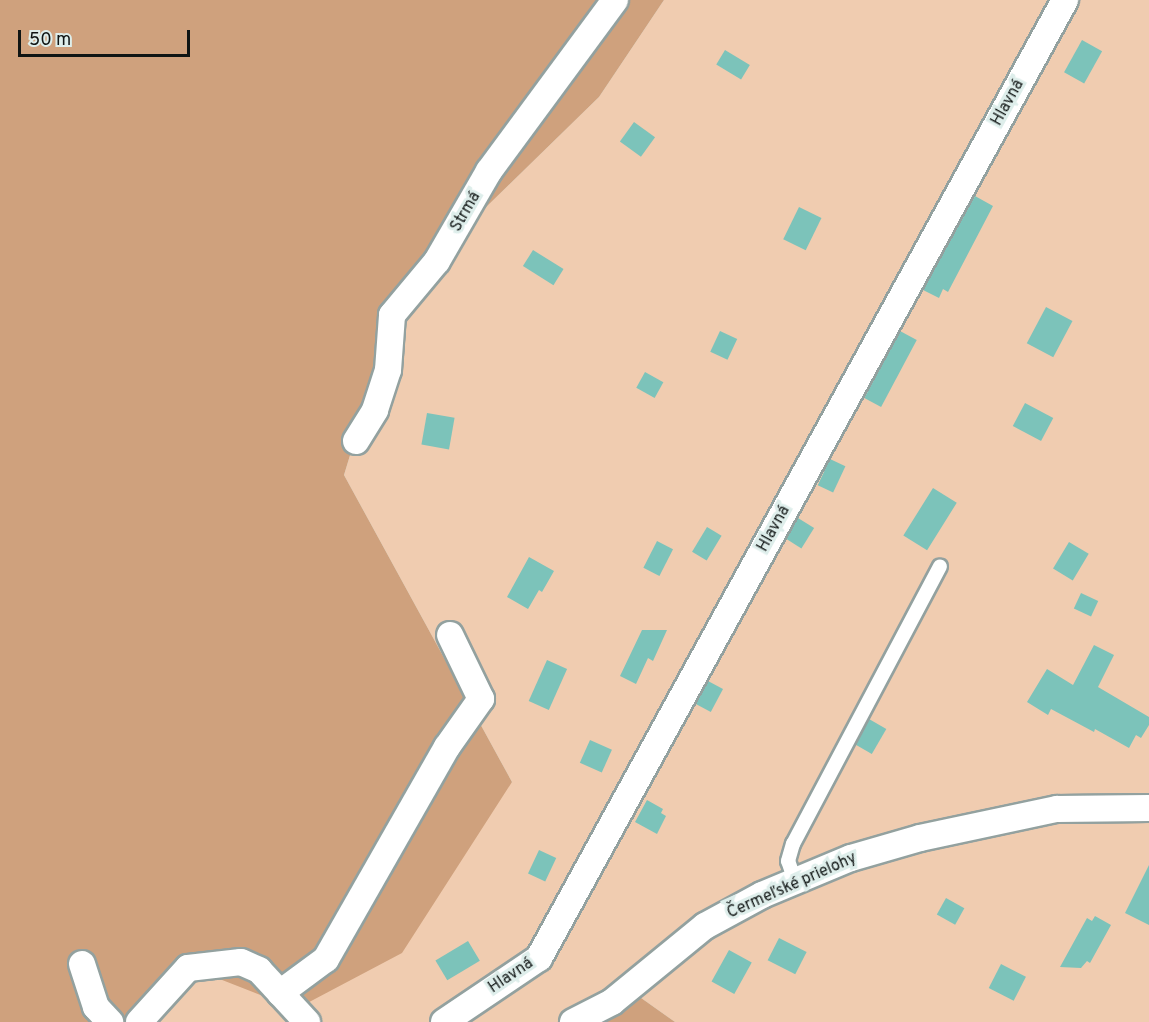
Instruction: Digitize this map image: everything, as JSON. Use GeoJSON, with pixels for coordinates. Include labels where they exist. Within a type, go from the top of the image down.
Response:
{"type":"FeatureCollection","features":[{"type":"Feature","properties":{"kind":"street","name":"Strmá"},"geometry":{"type":"LineString","coordinates":[[356,441],[375,410],[388,370],[392,315],[437,261],[489,171],[615,0]]}},
{"type":"Feature","properties":{"kind":"street","name":"Hlavná"},"geometry":{"type":"LineString","coordinates":[[444,1022],[538,957],[1065,0]]}},
{"type":"Feature","properties":{"kind":"street"},"geometry":{"type":"LineString","coordinates":[[280,993],[326,959],[447,747],[481,699],[450,634]]}},
{"type":"Feature","properties":{"kind":"street","name":"Čermeľské prielohy"},"geometry":{"type":"LineString","coordinates":[[573,1022],[619,997],[705,926],[795,881],[851,858],[920,838],[1057,809],[1149,808]]}},
{"type":"Feature","properties":{"kind":"street"},"geometry":{"type":"LineString","coordinates":[[139,1022],[188,968],[241,962],[259,970],[306,1022]]}},
{"type":"Feature","properties":{"kind":"street"},"geometry":{"type":"LineString","coordinates":[[82,964],[96,1007],[111,1022]]}},
{"type":"Feature","properties":{"kind":"lane"},"geometry":{"type":"LineString","coordinates":[[795,881],[788,861],[793,844],[940,566]]}},
{"type":"Feature","properties":{"kind":"shaded area"},"geometry":{"type":"Polygon","coordinates":[[[0,0],[664,0],[599,97],[400,291],[344,475],[512,782],[402,953],[296,1009],[189,967],[151,1022],[0,1022],[0,0]]]}},
{"type":"Feature","properties":{"kind":"shaded area"},"geometry":{"type":"Polygon","coordinates":[[[664,0],[1149,0],[1149,1022],[675,1022],[620,983],[566,1022],[151,1022],[189,967],[512,782],[344,475],[400,291],[599,97],[664,0]]]}},
{"type":"Feature","properties":{"kind":"shaded area"},"geometry":{"type":"Polygon","coordinates":[[[620,983],[675,1022],[566,1022],[620,983]]]}},
{"type":"Feature","properties":{"kind":"building"},"geometry":{"type":"Polygon","coordinates":[[[1082,40],[1102,51],[1084,84],[1064,72],[1082,40]]]}},
{"type":"Feature","properties":{"kind":"building"},"geometry":{"type":"Polygon","coordinates":[[[725,50],[750,65],[741,80],[716,65],[725,50]]]}},
{"type":"Feature","properties":{"kind":"building"},"geometry":{"type":"Polygon","coordinates":[[[634,122],[655,137],[641,157],[620,141],[634,122]]]}},
{"type":"Feature","properties":{"kind":"building"},"geometry":{"type":"Polygon","coordinates":[[[975,196],[993,206],[948,292],[943,289],[939,298],[923,290],[975,196]]]}},
{"type":"Feature","properties":{"kind":"building"},"geometry":{"type":"Polygon","coordinates":[[[799,207],[821,218],[806,250],[783,239],[799,207]]]}},
{"type":"Feature","properties":{"kind":"building"},"geometry":{"type":"Polygon","coordinates":[[[533,250],[564,269],[553,285],[523,266],[533,250]]]}},
{"type":"Feature","properties":{"kind":"building"},"geometry":{"type":"Polygon","coordinates":[[[1046,307],[1072,321],[1053,357],[1027,343],[1046,307]]]}},
{"type":"Feature","properties":{"kind":"building"},"geometry":{"type":"Polygon","coordinates":[[[720,331],[737,339],[727,360],[710,352],[720,331]]]}},
{"type":"Feature","properties":{"kind":"building"},"geometry":{"type":"Polygon","coordinates":[[[900,331],[917,340],[881,407],[864,398],[900,331]]]}},
{"type":"Feature","properties":{"kind":"building"},"geometry":{"type":"Polygon","coordinates":[[[645,372],[663,382],[655,398],[636,388],[645,372]]]}},
{"type":"Feature","properties":{"kind":"building"},"geometry":{"type":"Polygon","coordinates":[[[1025,403],[1053,418],[1041,441],[1013,426],[1025,403]]]}},
{"type":"Feature","properties":{"kind":"building"},"geometry":{"type":"Polygon","coordinates":[[[427,413],[455,418],[449,449],[421,445],[427,413]]]}},
{"type":"Feature","properties":{"kind":"building"},"geometry":{"type":"Polygon","coordinates":[[[830,459],[845,466],[833,492],[818,485],[830,459]]]}},
{"type":"Feature","properties":{"kind":"building"},"geometry":{"type":"Polygon","coordinates":[[[933,488],[957,503],[927,550],[903,535],[933,488]]]}},
{"type":"Feature","properties":{"kind":"building"},"geometry":{"type":"Polygon","coordinates":[[[798,518],[814,528],[801,548],[785,538],[798,518]]]}},
{"type":"Feature","properties":{"kind":"building"},"geometry":{"type":"Polygon","coordinates":[[[707,527],[722,536],[707,561],[692,552],[707,527]]]}},
{"type":"Feature","properties":{"kind":"building"},"geometry":{"type":"Polygon","coordinates":[[[657,541],[673,549],[659,576],[643,568],[657,541]]]}},
{"type":"Feature","properties":{"kind":"building"},"geometry":{"type":"Polygon","coordinates":[[[1069,542],[1089,554],[1073,580],[1053,569],[1069,542]]]}},
{"type":"Feature","properties":{"kind":"building"},"geometry":{"type":"Polygon","coordinates":[[[529,557],[554,571],[542,592],[539,590],[528,609],[507,597],[529,557]]]}},
{"type":"Feature","properties":{"kind":"building"},"geometry":{"type":"Polygon","coordinates":[[[1081,593],[1098,601],[1091,616],[1074,608],[1081,593]]]}},
{"type":"Feature","properties":{"kind":"building"},"geometry":{"type":"Polygon","coordinates":[[[642,630],[667,630],[653,661],[648,658],[636,684],[620,676],[642,630]]]}},
{"type":"Feature","properties":{"kind":"building"},"geometry":{"type":"Polygon","coordinates":[[[1094,645],[1114,655],[1098,687],[1149,717],[1149,725],[1141,738],[1136,735],[1129,748],[1051,709],[1048,715],[1027,702],[1047,669],[1073,685],[1094,645]]]}},
{"type":"Feature","properties":{"kind":"building"},"geometry":{"type":"Polygon","coordinates":[[[547,660],[567,669],[549,710],[529,701],[547,660]]]}},
{"type":"Feature","properties":{"kind":"building"},"geometry":{"type":"Polygon","coordinates":[[[708,681],[723,689],[711,712],[696,704],[708,681]]]}},
{"type":"Feature","properties":{"kind":"building"},"geometry":{"type":"Polygon","coordinates":[[[869,719],[886,729],[872,754],[854,744],[869,719]]]}},
{"type":"Feature","properties":{"kind":"building"},"geometry":{"type":"Polygon","coordinates":[[[590,740],[612,750],[602,773],[580,763],[590,740]]]}},
{"type":"Feature","properties":{"kind":"building"},"geometry":{"type":"Polygon","coordinates":[[[647,800],[663,809],[661,813],[666,816],[657,834],[635,822],[647,800]]]}},
{"type":"Feature","properties":{"kind":"building"},"geometry":{"type":"Polygon","coordinates":[[[539,850],[556,858],[545,882],[528,874],[539,850]]]}},
{"type":"Feature","properties":{"kind":"building"},"geometry":{"type":"Polygon","coordinates":[[[1149,865],[1149,925],[1125,913],[1149,865]]]}},
{"type":"Feature","properties":{"kind":"building"},"geometry":{"type":"Polygon","coordinates":[[[946,898],[964,908],[955,925],[937,915],[946,898]]]}},
{"type":"Feature","properties":{"kind":"building"},"geometry":{"type":"Polygon","coordinates":[[[1095,916],[1111,925],[1090,963],[1087,961],[1081,968],[1060,967],[1087,918],[1092,921],[1095,916]]]}},
{"type":"Feature","properties":{"kind":"building"},"geometry":{"type":"Polygon","coordinates":[[[779,938],[807,952],[795,974],[768,960],[779,938]]]}},
{"type":"Feature","properties":{"kind":"building"},"geometry":{"type":"Polygon","coordinates":[[[468,941],[480,961],[447,980],[435,961],[468,941]]]}},
{"type":"Feature","properties":{"kind":"building"},"geometry":{"type":"Polygon","coordinates":[[[729,950],[752,963],[734,994],[712,981],[729,950]]]}},
{"type":"Feature","properties":{"kind":"building"},"geometry":{"type":"Polygon","coordinates":[[[1001,964],[1026,977],[1014,1001],[989,988],[1001,964]]]}}]}
